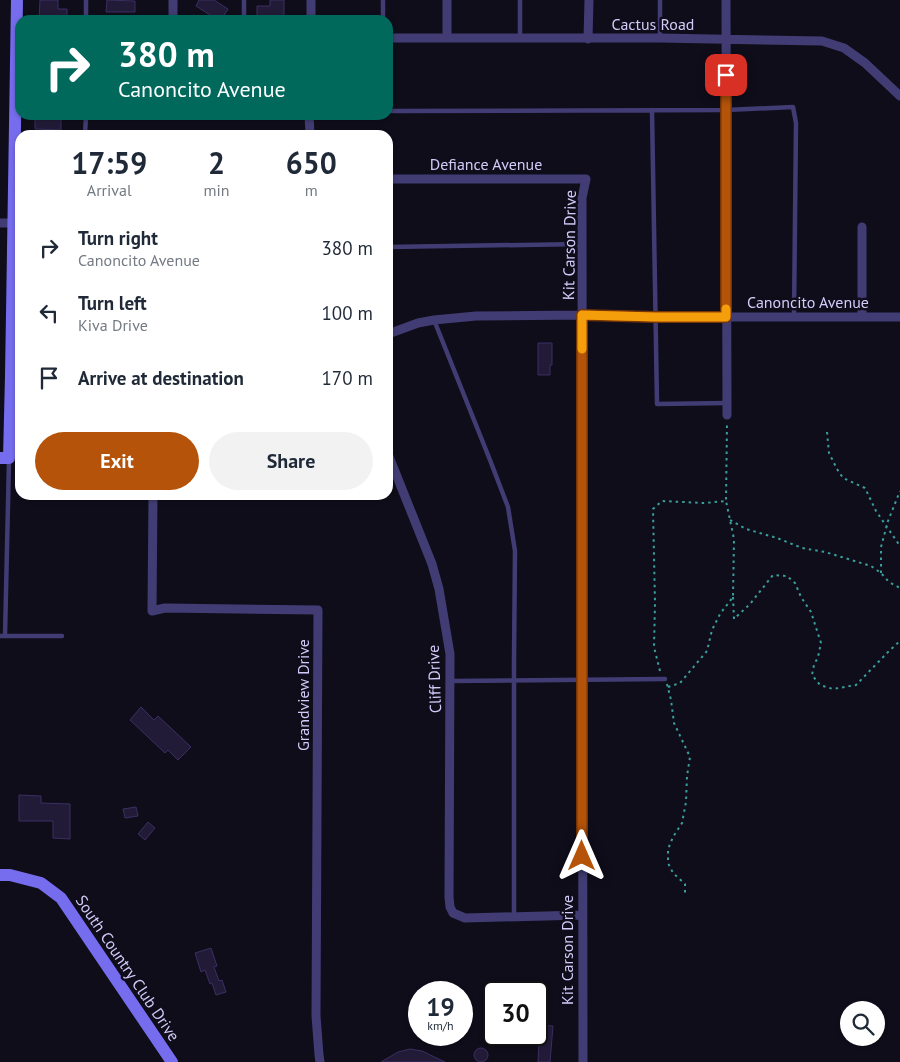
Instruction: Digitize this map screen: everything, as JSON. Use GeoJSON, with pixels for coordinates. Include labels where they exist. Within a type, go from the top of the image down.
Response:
{"type":"FeatureCollection","features":[{"type":"Feature","properties":{"kind":"main road"},"geometry":{"type":"LineString","coordinates":[[17,0],[17,15]]}},
{"type":"Feature","properties":{"kind":"main road"},"geometry":{"type":"LineString","coordinates":[[15,176],[15,300]]}},
{"type":"Feature","properties":{"kind":"main road"},"geometry":{"type":"LineString","coordinates":[[4,458],[15,383]]}},
{"type":"Feature","properties":{"kind":"main road","name":"South Country Club Drive"},"geometry":{"type":"LineString","coordinates":[[0,875],[10,875],[41,883],[61,898],[172,1062]]}},
{"type":"Feature","properties":{"kind":"street"},"geometry":{"type":"LineString","coordinates":[[173,0],[173,15]]}},
{"type":"Feature","properties":{"kind":"street"},"geometry":{"type":"LineString","coordinates":[[311,0],[311,15]]}},
{"type":"Feature","properties":{"kind":"street"},"geometry":{"type":"LineString","coordinates":[[447,0],[447,38]]}},
{"type":"Feature","properties":{"kind":"street"},"geometry":{"type":"LineString","coordinates":[[588,0],[588,39]]}},
{"type":"Feature","properties":{"kind":"street"},"geometry":{"type":"LineString","coordinates":[[726,0],[727,415]]}},
{"type":"Feature","properties":{"kind":"street","name":"Cactus Road"},"geometry":{"type":"LineString","coordinates":[[393,38],[660,38],[822,41],[844,48],[864,62],[900,96]]}},
{"type":"Feature","properties":{"kind":"street","name":"Defiance Avenue"},"geometry":{"type":"LineString","coordinates":[[393,179],[586,179]]}},
{"type":"Feature","properties":{"kind":"street","name":"Kit Carson Drive"},"geometry":{"type":"LineString","coordinates":[[583,1062],[582,198],[586,179]]}},
{"type":"Feature","properties":{"kind":"street"},"geometry":{"type":"LineString","coordinates":[[0,223],[14,223]]}},
{"type":"Feature","properties":{"kind":"street"},"geometry":{"type":"LineString","coordinates":[[862,227],[862,316]]}},
{"type":"Feature","properties":{"kind":"street","name":"Canoncito Avenue"},"geometry":{"type":"LineString","coordinates":[[393,332],[418,323],[476,316],[900,317]]}},
{"type":"Feature","properties":{"kind":"street","name":"Cliff Drive"},"geometry":{"type":"LineString","coordinates":[[393,466],[432,564],[439,589],[450,654],[450,908],[453,914],[465,918],[514,916]]}},
{"type":"Feature","properties":{"kind":"street","name":"Grandview Drive"},"geometry":{"type":"LineString","coordinates":[[153,500],[152,611],[165,608],[318,610],[316,1016],[320,1062]]}},
{"type":"Feature","properties":{"kind":"street"},"geometry":{"type":"LineString","coordinates":[[514,916],[582,915]]}},
{"type":"Feature","properties":{"kind":"lane"},"geometry":{"type":"LineString","coordinates":[[86,0],[86,15]]}},
{"type":"Feature","properties":{"kind":"lane"},"geometry":{"type":"LineString","coordinates":[[244,0],[244,15]]}},
{"type":"Feature","properties":{"kind":"lane"},"geometry":{"type":"LineString","coordinates":[[383,0],[383,15]]}},
{"type":"Feature","properties":{"kind":"lane"},"geometry":{"type":"LineString","coordinates":[[520,0],[520,38]]}},
{"type":"Feature","properties":{"kind":"lane"},"geometry":{"type":"LineString","coordinates":[[660,0],[660,38]]}},
{"type":"Feature","properties":{"kind":"lane"},"geometry":{"type":"LineString","coordinates":[[393,111],[726,110],[793,107],[796,123],[794,316]]}},
{"type":"Feature","properties":{"kind":"lane"},"geometry":{"type":"LineString","coordinates":[[652,110],[657,404],[727,403]]}},
{"type":"Feature","properties":{"kind":"lane"},"geometry":{"type":"LineString","coordinates":[[393,247],[582,244]]}},
{"type":"Feature","properties":{"kind":"lane"},"geometry":{"type":"LineString","coordinates":[[434,320],[508,507],[515,551],[514,916]]}},
{"type":"Feature","properties":{"kind":"lane"},"geometry":{"type":"LineString","coordinates":[[4,458],[3,636],[62,636]]}},
{"type":"Feature","properties":{"kind":"lane"},"geometry":{"type":"LineString","coordinates":[[450,680],[665,679]]}},
{"type":"Feature","properties":{"kind":"path"},"geometry":{"type":"LineString","coordinates":[[727,415],[726,501],[734,539],[734,619],[750,604],[773,575],[787,576],[796,583],[801,597],[811,612],[821,642],[812,675],[820,685],[833,688],[856,685],[900,641]]}},
{"type":"Feature","properties":{"kind":"path"},"geometry":{"type":"LineString","coordinates":[[827,432],[829,453],[837,469],[843,478],[865,488],[876,511],[900,546]]}},
{"type":"Feature","properties":{"kind":"path"},"geometry":{"type":"LineString","coordinates":[[881,573],[881,547],[900,491]]}},
{"type":"Feature","properties":{"kind":"path"},"geometry":{"type":"LineString","coordinates":[[685,896],[685,884],[673,873],[668,863],[668,849],[682,823],[690,757],[674,723],[668,687],[660,672],[654,647],[654,509],[662,502],[704,503],[726,501]]}},
{"type":"Feature","properties":{"kind":"path"},"geometry":{"type":"LineString","coordinates":[[730,520],[746,529],[802,548],[825,552],[871,566],[889,582],[900,588]]}},
{"type":"Feature","properties":{"kind":"path"},"geometry":{"type":"LineString","coordinates":[[668,687],[680,683],[708,651],[712,630],[720,614],[733,597]]}},
{"type":"Feature","properties":{"kind":"building"},"geometry":{"type":"Polygon","coordinates":[[[40,0],[58,0],[58,9],[67,9],[67,15],[39,15],[40,0]]]}},
{"type":"Feature","properties":{"kind":"building"},"geometry":{"type":"Polygon","coordinates":[[[107,0],[135,1],[135,12],[106,12],[107,0]]]}},
{"type":"Feature","properties":{"kind":"building"},"geometry":{"type":"Polygon","coordinates":[[[199,0],[214,0],[228,9],[224,15],[210,15],[196,6],[199,0]]]}},
{"type":"Feature","properties":{"kind":"building"},"geometry":{"type":"Polygon","coordinates":[[[270,0],[284,0],[284,15],[257,15],[257,6],[270,6],[270,0]]]}},
{"type":"Feature","properties":{"kind":"building"},"geometry":{"type":"Polygon","coordinates":[[[35,120],[61,120],[61,130],[35,129],[35,120]]]}},
{"type":"Feature","properties":{"kind":"building"},"geometry":{"type":"Polygon","coordinates":[[[538,343],[552,343],[550,375],[538,375],[538,343]]]}},
{"type":"Feature","properties":{"kind":"building"},"geometry":{"type":"Polygon","coordinates":[[[141,707],[154,720],[158,716],[191,747],[178,760],[168,750],[165,753],[130,720],[141,707]]]}},
{"type":"Feature","properties":{"kind":"building"},"geometry":{"type":"Polygon","coordinates":[[[19,795],[41,796],[41,803],[70,804],[70,839],[53,838],[53,821],[19,821],[19,795]]]}},
{"type":"Feature","properties":{"kind":"building"},"geometry":{"type":"Polygon","coordinates":[[[136,807],[138,816],[125,818],[123,809],[136,807]]]}},
{"type":"Feature","properties":{"kind":"building"},"geometry":{"type":"Polygon","coordinates":[[[148,822],[155,828],[145,840],[138,834],[148,822]]]}},
{"type":"Feature","properties":{"kind":"building"},"geometry":{"type":"Polygon","coordinates":[[[211,948],[217,966],[214,967],[219,981],[222,980],[226,992],[216,995],[205,970],[201,972],[195,953],[211,948]]]}},
{"type":"Feature","properties":{"kind":"building"},"geometry":{"type":"Polygon","coordinates":[[[548,1026],[553,1026],[550,1062],[538,1062],[539,1046],[548,1046],[548,1026]]]}},
{"type":"Feature","properties":{"kind":"building"},"geometry":{"type":"Polygon","coordinates":[[[478,1048],[484,1048],[488,1055],[484,1062],[478,1062],[474,1058],[474,1052],[478,1048]]]}},
{"type":"Feature","properties":{"kind":"building"},"geometry":{"type":"Polygon","coordinates":[[[410,1049],[422,1051],[445,1062],[381,1062],[398,1052],[410,1049]]]}},
{"type":"Feature","properties":{"kind":"slow traffic"},"geometry":{"type":"LineString","coordinates":[[582,349],[582,315],[726,317],[726,309]]}},
{"type":"Feature","properties":{"kind":"route"},"geometry":{"type":"LineString","coordinates":[[582,856],[582,315],[726,317],[726,75]]}}]}
